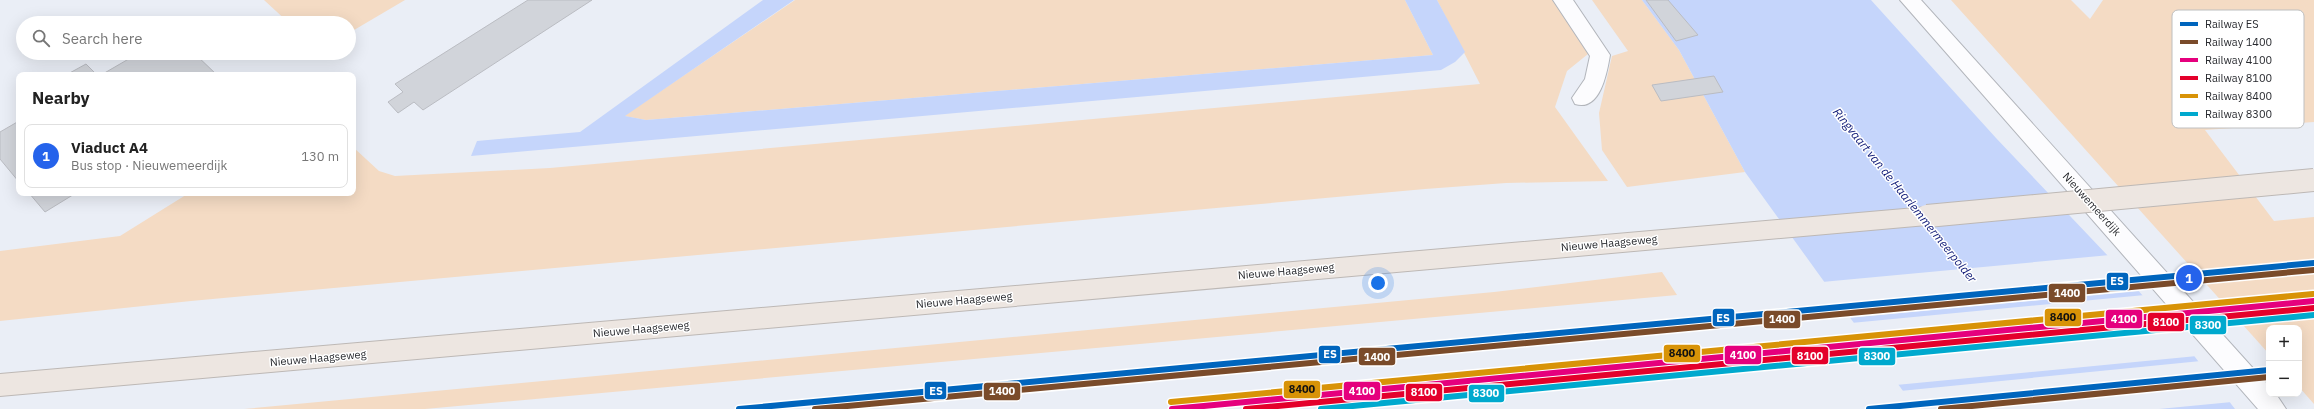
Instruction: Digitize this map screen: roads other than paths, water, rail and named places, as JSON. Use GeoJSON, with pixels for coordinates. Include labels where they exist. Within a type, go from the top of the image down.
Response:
{"type":"FeatureCollection","features":[{"type":"Feature","properties":{"kind":"highway","name":"Nieuwe Haagseweg"},"geometry":{"type":"LineString","coordinates":[[0,386],[1432,258],[1927,216],[2314,180]]}},
{"type":"Feature","properties":{"kind":"street"},"geometry":{"type":"LineString","coordinates":[[1564,0],[1600,55],[1595,81],[1582,98]]}},
{"type":"Feature","properties":{"kind":"street","name":"Nieuwemeerdijk"},"geometry":{"type":"LineString","coordinates":[[1910,0],[2274,409]]}},
{"type":"Feature","properties":{"kind":"water"},"geometry":{"type":"Polygon","coordinates":[[[763,0],[794,0],[625,116],[646,120],[1433,55],[1405,0],[1437,0],[1465,52],[1455,62],[1441,70],[471,156],[477,141],[580,132],[763,0]]]}},
{"type":"Feature","properties":{"kind":"water","name":"Ringvaart van de Haarlemmermeerpolder"},"geometry":{"type":"Polygon","coordinates":[[[1642,0],[1871,0],[1996,138],[2109,257],[2185,344],[2235,409],[1916,409],[1745,172],[1679,50],[1642,0]]]}},
{"type":"Feature","properties":{"kind":"rail line","name":"ES"},"geometry":{"type":"LineString","coordinates":[[739,409],[2314,263]]}},
{"type":"Feature","properties":{"kind":"rail line","name":"1400"},"geometry":{"type":"LineString","coordinates":[[815,409],[2314,270]]}},
{"type":"Feature","properties":{"kind":"rail line","name":"8400"},"geometry":{"type":"LineString","coordinates":[[1171,402],[2313,294]]}},
{"type":"Feature","properties":{"kind":"rail line","name":"4100"},"geometry":{"type":"LineString","coordinates":[[1172,409],[2314,301]]}},
{"type":"Feature","properties":{"kind":"rail line","name":"8100"},"geometry":{"type":"LineString","coordinates":[[1246,409],[2314,308]]}},
{"type":"Feature","properties":{"kind":"rail line","name":"8300"},"geometry":{"type":"LineString","coordinates":[[1321,409],[2314,315]]}},
{"type":"Feature","properties":{"kind":"rail line","name":"ES"},"geometry":{"type":"LineString","coordinates":[[1869,409],[2266,370]]}},
{"type":"Feature","properties":{"kind":"rail line","name":"1400"},"geometry":{"type":"LineString","coordinates":[[1941,409],[2266,377]]}},
{"type":"Feature","properties":{"kind":"place","name":"Viaduct A4"},"geometry":{"type":"Point","coordinates":[2189,278]}}]}
